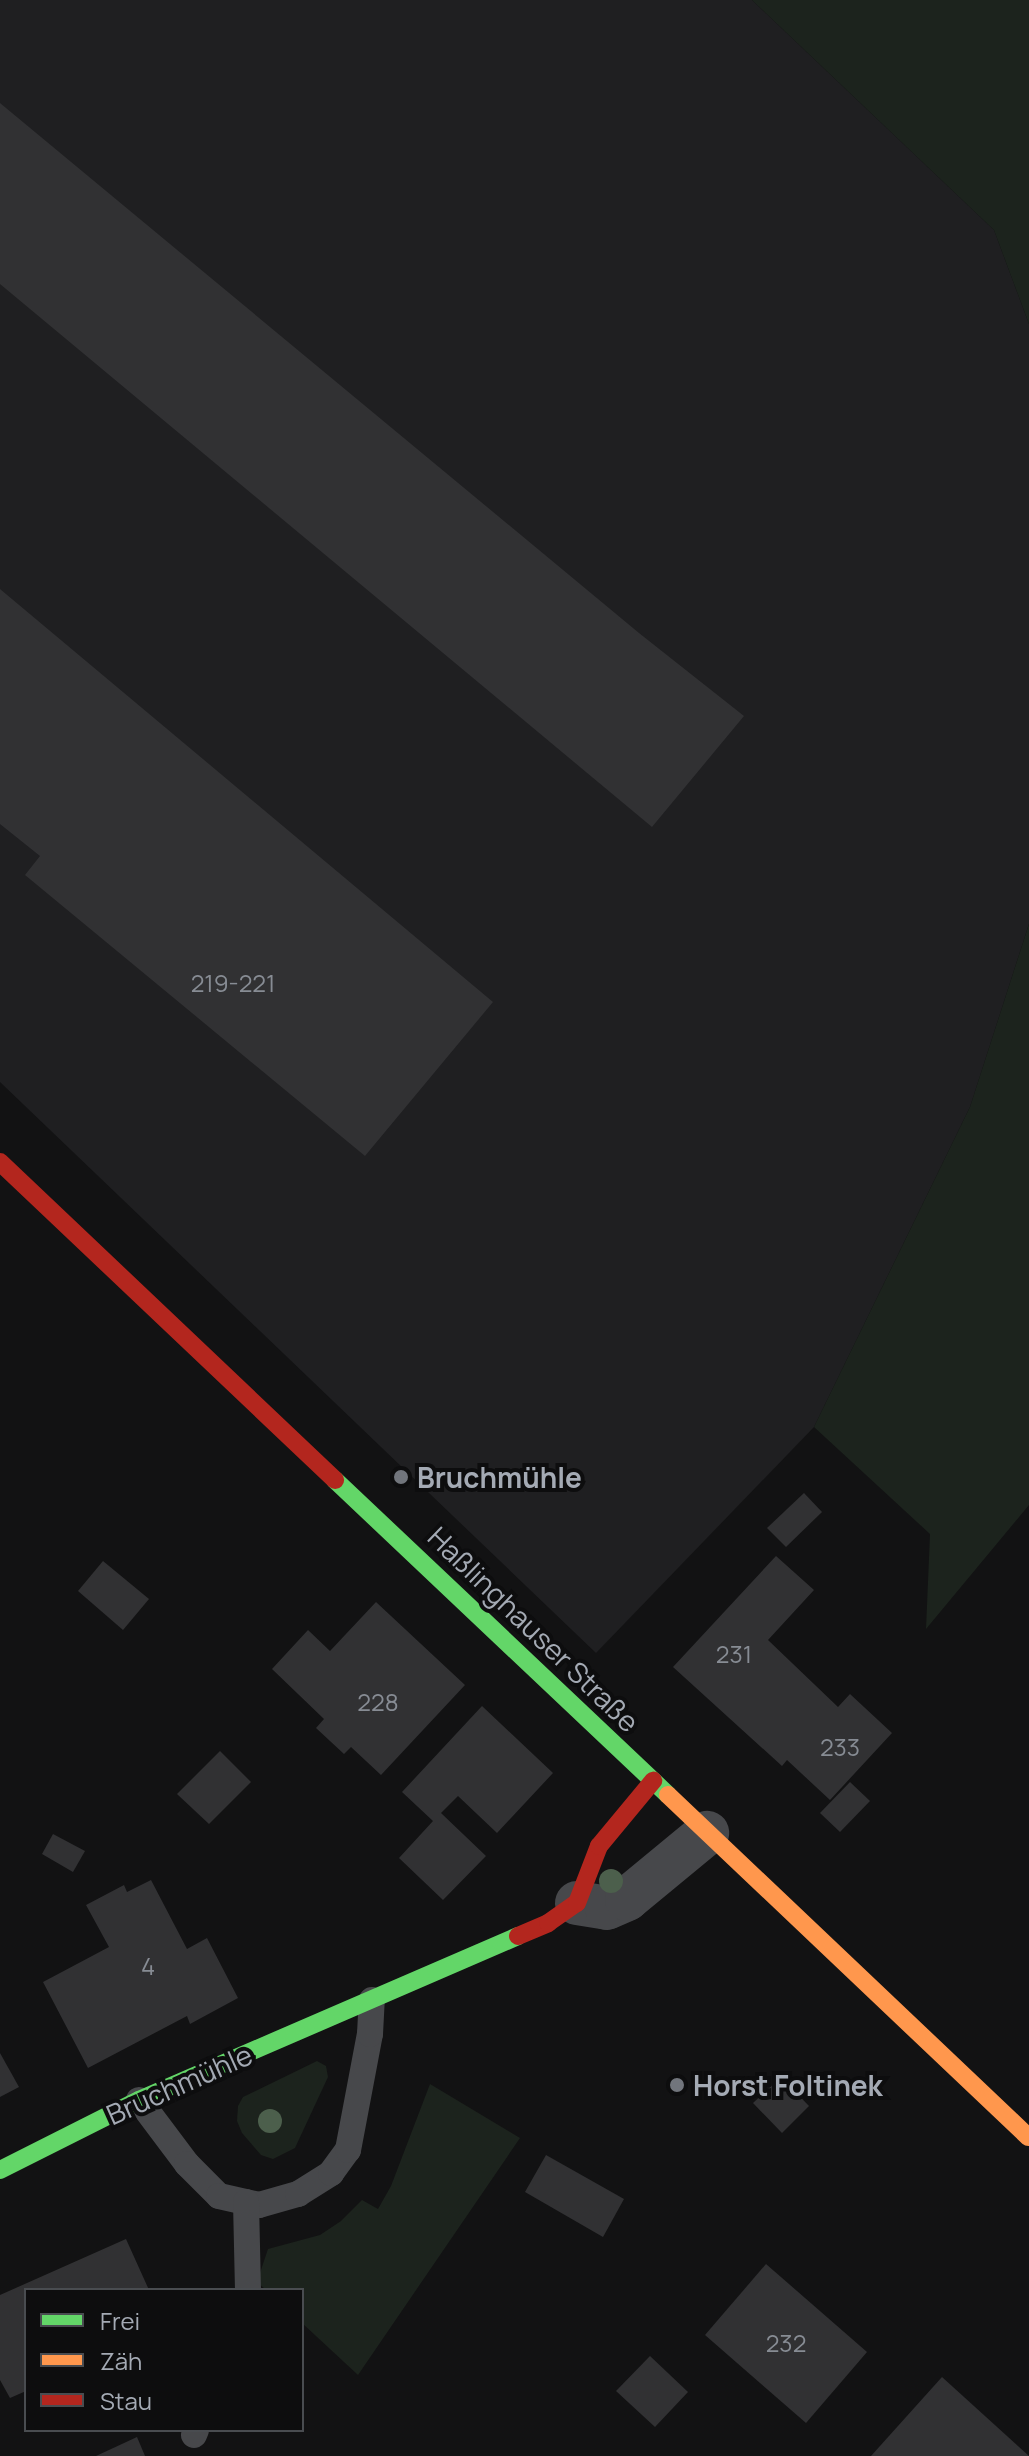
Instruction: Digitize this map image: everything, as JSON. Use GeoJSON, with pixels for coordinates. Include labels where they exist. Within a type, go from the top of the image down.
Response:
{"type":"FeatureCollection","features":[{"type":"Feature","properties":{"kind":"main road","name":"Haßlinghauser Straße"},"geometry":{"type":"LineString","coordinates":[[0,1162],[1029,2137]]}},
{"type":"Feature","properties":{"kind":"main road"},"geometry":{"type":"LineString","coordinates":[[577,1903],[599,1846],[653,1781]]}},
{"type":"Feature","properties":{"kind":"main road","name":"Bruchmühle"},"geometry":{"type":"LineString","coordinates":[[0,2170],[139,2100],[548,1923],[577,1903]]}},
{"type":"Feature","properties":{"kind":"street"},"geometry":{"type":"LineString","coordinates":[[577,1903],[607,1908],[627,1899],[707,1833]]}},
{"type":"Feature","properties":{"kind":"lane"},"geometry":{"type":"LineString","coordinates":[[139,2100],[187,2164],[219,2196],[259,2205],[298,2194],[331,2173],[348,2150],[370,2034],[372,2000]]}},
{"type":"Feature","properties":{"kind":"lane"},"geometry":{"type":"LineString","coordinates":[[246,2202],[248,2288]]}},
{"type":"Feature","properties":{"kind":"shaded area"},"geometry":{"type":"Polygon","coordinates":[[[0,0],[752,0],[994,230],[1029,324],[1029,924],[970,1107],[814,1427],[596,1653],[0,1082],[0,0]]]}},
{"type":"Feature","properties":{"kind":"shaded area"},"geometry":{"type":"Polygon","coordinates":[[[752,0],[1029,0],[1029,324],[994,230],[752,0]]]}},
{"type":"Feature","properties":{"kind":"shaded area"},"geometry":{"type":"Polygon","coordinates":[[[1029,924],[1029,1505],[926,1629],[930,1534],[814,1427],[970,1107],[1029,924]]]}},
{"type":"Feature","properties":{"kind":"shaded area"},"geometry":{"type":"Polygon","coordinates":[[[317,2061],[326,2066],[328,2077],[295,2148],[273,2159],[261,2155],[242,2133],[237,2121],[238,2106],[243,2097],[317,2061]]]}},
{"type":"Feature","properties":{"kind":"shaded area"},"geometry":{"type":"Polygon","coordinates":[[[430,2084],[520,2138],[358,2375],[304,2325],[304,2288],[264,2288],[257,2282],[268,2249],[320,2235],[341,2221],[362,2200],[378,2209],[391,2186],[430,2084]]]}},
{"type":"Feature","properties":{"kind":"building"},"geometry":{"type":"Polygon","coordinates":[[[0,103],[639,633],[744,716],[652,827],[0,284],[0,103]]]}},
{"type":"Feature","properties":{"kind":"building"},"geometry":{"type":"Polygon","coordinates":[[[0,589],[493,1002],[365,1156],[25,875],[40,856],[0,824],[0,589]]]}},
{"type":"Feature","properties":{"kind":"building"},"geometry":{"type":"Polygon","coordinates":[[[804,1493],[822,1512],[786,1547],[767,1528],[804,1493]]]}},
{"type":"Feature","properties":{"kind":"building"},"geometry":{"type":"Polygon","coordinates":[[[776,1556],[814,1590],[768,1640],[838,1707],[850,1694],[892,1733],[830,1800],[787,1760],[782,1766],[673,1667],[776,1556]]]}},
{"type":"Feature","properties":{"kind":"building"},"geometry":{"type":"Polygon","coordinates":[[[103,1561],[149,1599],[123,1630],[78,1591],[103,1561]]]}},
{"type":"Feature","properties":{"kind":"building"},"geometry":{"type":"Polygon","coordinates":[[[376,1602],[465,1685],[381,1775],[351,1747],[344,1754],[316,1728],[324,1719],[272,1669],[308,1630],[330,1651],[376,1602]]]}},
{"type":"Feature","properties":{"kind":"building"},"geometry":{"type":"Polygon","coordinates":[[[482,1706],[553,1773],[497,1833],[458,1796],[441,1813],[486,1856],[443,1900],[399,1858],[433,1821],[402,1792],[482,1706]]]}},
{"type":"Feature","properties":{"kind":"building"},"geometry":{"type":"Polygon","coordinates":[[[220,1751],[251,1782],[209,1824],[177,1794],[220,1751]]]}},
{"type":"Feature","properties":{"kind":"building"},"geometry":{"type":"Polygon","coordinates":[[[850,1782],[870,1801],[840,1832],[820,1813],[850,1782]]]}},
{"type":"Feature","properties":{"kind":"building"},"geometry":{"type":"Polygon","coordinates":[[[53,1834],[85,1851],[73,1872],[42,1854],[53,1834]]]}},
{"type":"Feature","properties":{"kind":"building"},"geometry":{"type":"Polygon","coordinates":[[[151,1880],[187,1949],[207,1938],[238,1998],[190,2024],[187,2016],[88,2068],[43,1982],[109,1947],[86,1905],[124,1885],[127,1892],[151,1880]]]}},
{"type":"Feature","properties":{"kind":"building"},"geometry":{"type":"Polygon","coordinates":[[[0,2053],[19,2087],[0,2097],[0,2053]]]}},
{"type":"Feature","properties":{"kind":"building"},"geometry":{"type":"Polygon","coordinates":[[[781,2077],[809,2106],[782,2133],[753,2103],[781,2077]]]}},
{"type":"Feature","properties":{"kind":"building"},"geometry":{"type":"Polygon","coordinates":[[[546,2155],[624,2199],[603,2237],[525,2192],[546,2155]]]}},
{"type":"Feature","properties":{"kind":"building"},"geometry":{"type":"Polygon","coordinates":[[[126,2239],[148,2288],[24,2288],[24,2392],[10,2398],[0,2380],[0,2295],[126,2239]]]}},
{"type":"Feature","properties":{"kind":"building"},"geometry":{"type":"Polygon","coordinates":[[[766,2264],[867,2352],[806,2423],[705,2335],[766,2264]]]}},
{"type":"Feature","properties":{"kind":"building"},"geometry":{"type":"Polygon","coordinates":[[[650,2356],[688,2392],[655,2427],[616,2391],[650,2356]]]}},
{"type":"Feature","properties":{"kind":"building"},"geometry":{"type":"Polygon","coordinates":[[[942,2377],[1029,2456],[871,2456],[942,2377]]]}},
{"type":"Feature","properties":{"kind":"building"},"geometry":{"type":"Polygon","coordinates":[[[137,2437],[145,2456],[96,2456],[137,2437]]]}},
{"type":"Feature","properties":{"kind":"traffic: fast"},"geometry":{"type":"LineString","coordinates":[[335,1480],[668,1795]]}},
{"type":"Feature","properties":{"kind":"traffic: fast"},"geometry":{"type":"LineString","coordinates":[[0,2170],[139,2100],[518,1936]]}},
{"type":"Feature","properties":{"kind":"traffic: slow"},"geometry":{"type":"LineString","coordinates":[[668,1795],[1029,2137]]}},
{"type":"Feature","properties":{"kind":"traffic: jam"},"geometry":{"type":"LineString","coordinates":[[0,1162],[335,1480]]}},
{"type":"Feature","properties":{"kind":"traffic: jam"},"geometry":{"type":"LineString","coordinates":[[518,1936],[548,1923],[577,1903],[599,1846],[653,1781]]}},
{"type":"Feature","properties":{"kind":"place","name":"Bruchmühle"},"geometry":{"type":"Point","coordinates":[401,1477]}},
{"type":"Feature","properties":{"kind":"place","name":"Horst Foltinek"},"geometry":{"type":"Point","coordinates":[677,2085]}}]}
